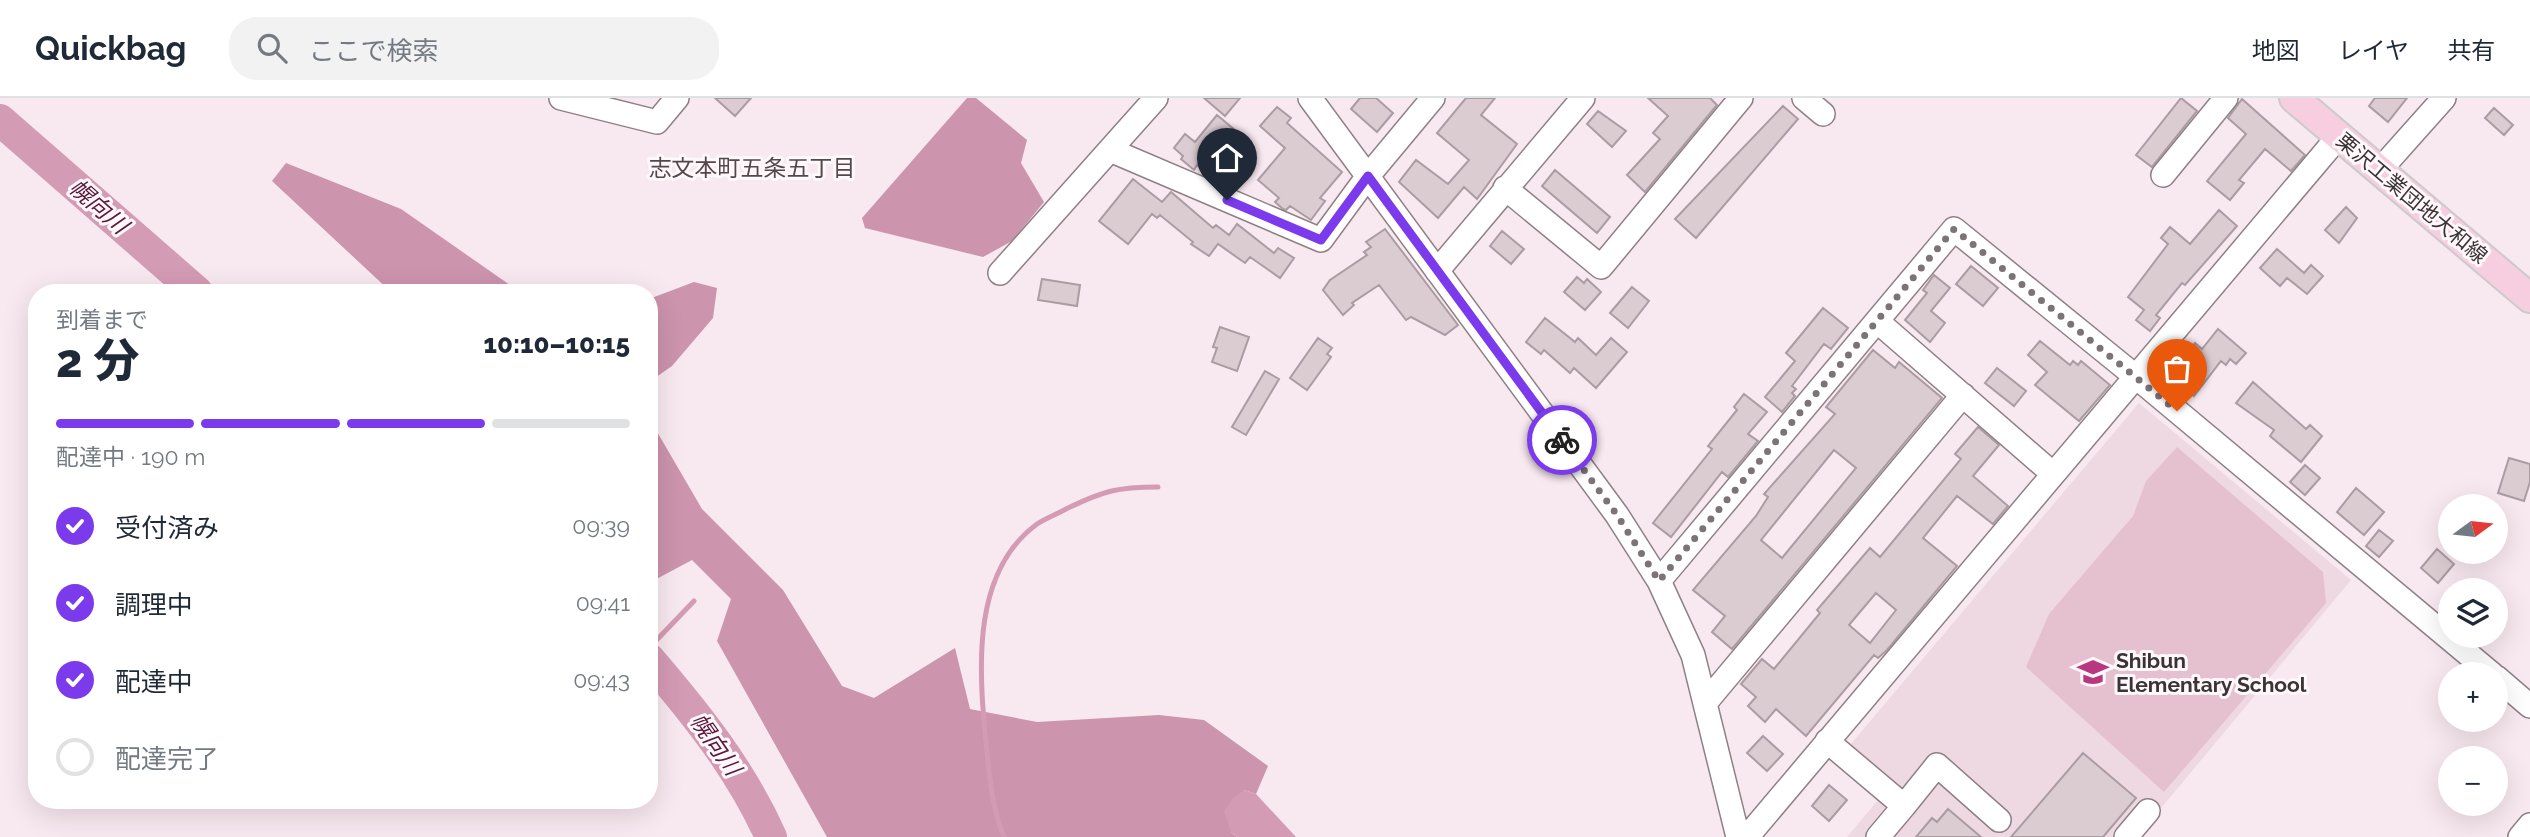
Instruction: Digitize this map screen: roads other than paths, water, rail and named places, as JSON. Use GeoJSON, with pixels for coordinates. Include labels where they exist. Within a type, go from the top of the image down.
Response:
{"type":"FeatureCollection","features":[{"type":"Feature","properties":{"kind":"main road","name":"栗沢工業団地大和線"},"geometry":{"type":"LineString","coordinates":[[2294,98],[2530,298]]}},
{"type":"Feature","properties":{"kind":"street"},"geometry":{"type":"LineString","coordinates":[[561,98],[657,122],[677,98]]}},
{"type":"Feature","properties":{"kind":"street"},"geometry":{"type":"LineString","coordinates":[[1000,273],[1156,98]]}},
{"type":"Feature","properties":{"kind":"street"},"geometry":{"type":"LineString","coordinates":[[1310,98],[1617,515],[1659,581],[1693,656],[1738,837]]}},
{"type":"Feature","properties":{"kind":"street"},"geometry":{"type":"LineString","coordinates":[[1110,150],[1321,240],[1368,176],[1433,98]]}},
{"type":"Feature","properties":{"kind":"street"},"geometry":{"type":"LineString","coordinates":[[1437,271],[1583,98]]}},
{"type":"Feature","properties":{"kind":"street"},"geometry":{"type":"LineString","coordinates":[[1505,188],[1601,267],[1741,98]]}},
{"type":"Feature","properties":{"kind":"street"},"geometry":{"type":"LineString","coordinates":[[1804,98],[1823,114]]}},
{"type":"Feature","properties":{"kind":"street"},"geometry":{"type":"LineString","coordinates":[[2163,175],[2226,98]]}},
{"type":"Feature","properties":{"kind":"street"},"geometry":{"type":"LineString","coordinates":[[2379,171],[2444,98]]}},
{"type":"Feature","properties":{"kind":"street"},"geometry":{"type":"LineString","coordinates":[[1747,837],[2339,136]]}},
{"type":"Feature","properties":{"kind":"street"},"geometry":{"type":"LineString","coordinates":[[1659,581],[1954,229],[2478,662]]}},
{"type":"Feature","properties":{"kind":"street"},"geometry":{"type":"LineString","coordinates":[[1877,321],[2052,473]]}},
{"type":"Feature","properties":{"kind":"street"},"geometry":{"type":"LineString","coordinates":[[1706,702],[1963,395]]}},
{"type":"Feature","properties":{"kind":"street"},"geometry":{"type":"LineString","coordinates":[[2508,687],[2530,706]]}},
{"type":"Feature","properties":{"kind":"street"},"geometry":{"type":"LineString","coordinates":[[1827,741],[1904,806]]}},
{"type":"Feature","properties":{"kind":"street"},"geometry":{"type":"LineString","coordinates":[[1878,837],[1937,765],[1999,821]]}},
{"type":"Feature","properties":{"kind":"street"},"geometry":{"type":"LineString","coordinates":[[2126,837],[2148,811]]}},
{"type":"Feature","properties":{"kind":"street"},"geometry":{"type":"LineString","coordinates":[[2520,837],[2530,825]]}},
{"type":"Feature","properties":{"kind":"waterway","name":"幌向川"},"geometry":{"type":"LineString","coordinates":[[0,120],[188,284]]}},
{"type":"Feature","properties":{"kind":"waterway"},"geometry":{"type":"LineString","coordinates":[[1004,837],[991,786],[981,677],[985,619],[1001,566],[1016,543],[1048,518],[1110,491],[1158,487]]}},
{"type":"Feature","properties":{"kind":"waterway"},"geometry":{"type":"LineString","coordinates":[[658,639],[694,601]]}},
{"type":"Feature","properties":{"kind":"waterway","name":"幌向川"},"geometry":{"type":"LineString","coordinates":[[658,670],[732,766],[771,837]]}},
{"type":"Feature","properties":{"kind":"place","name":"Shibun Elementary School"},"geometry":{"type":"Point","coordinates":[2093,672]}},
{"type":"Feature","properties":{"kind":"district","name":"志文本町五条五丁目"},"geometry":{"type":"Point","coordinates":[752,167]}}]}
